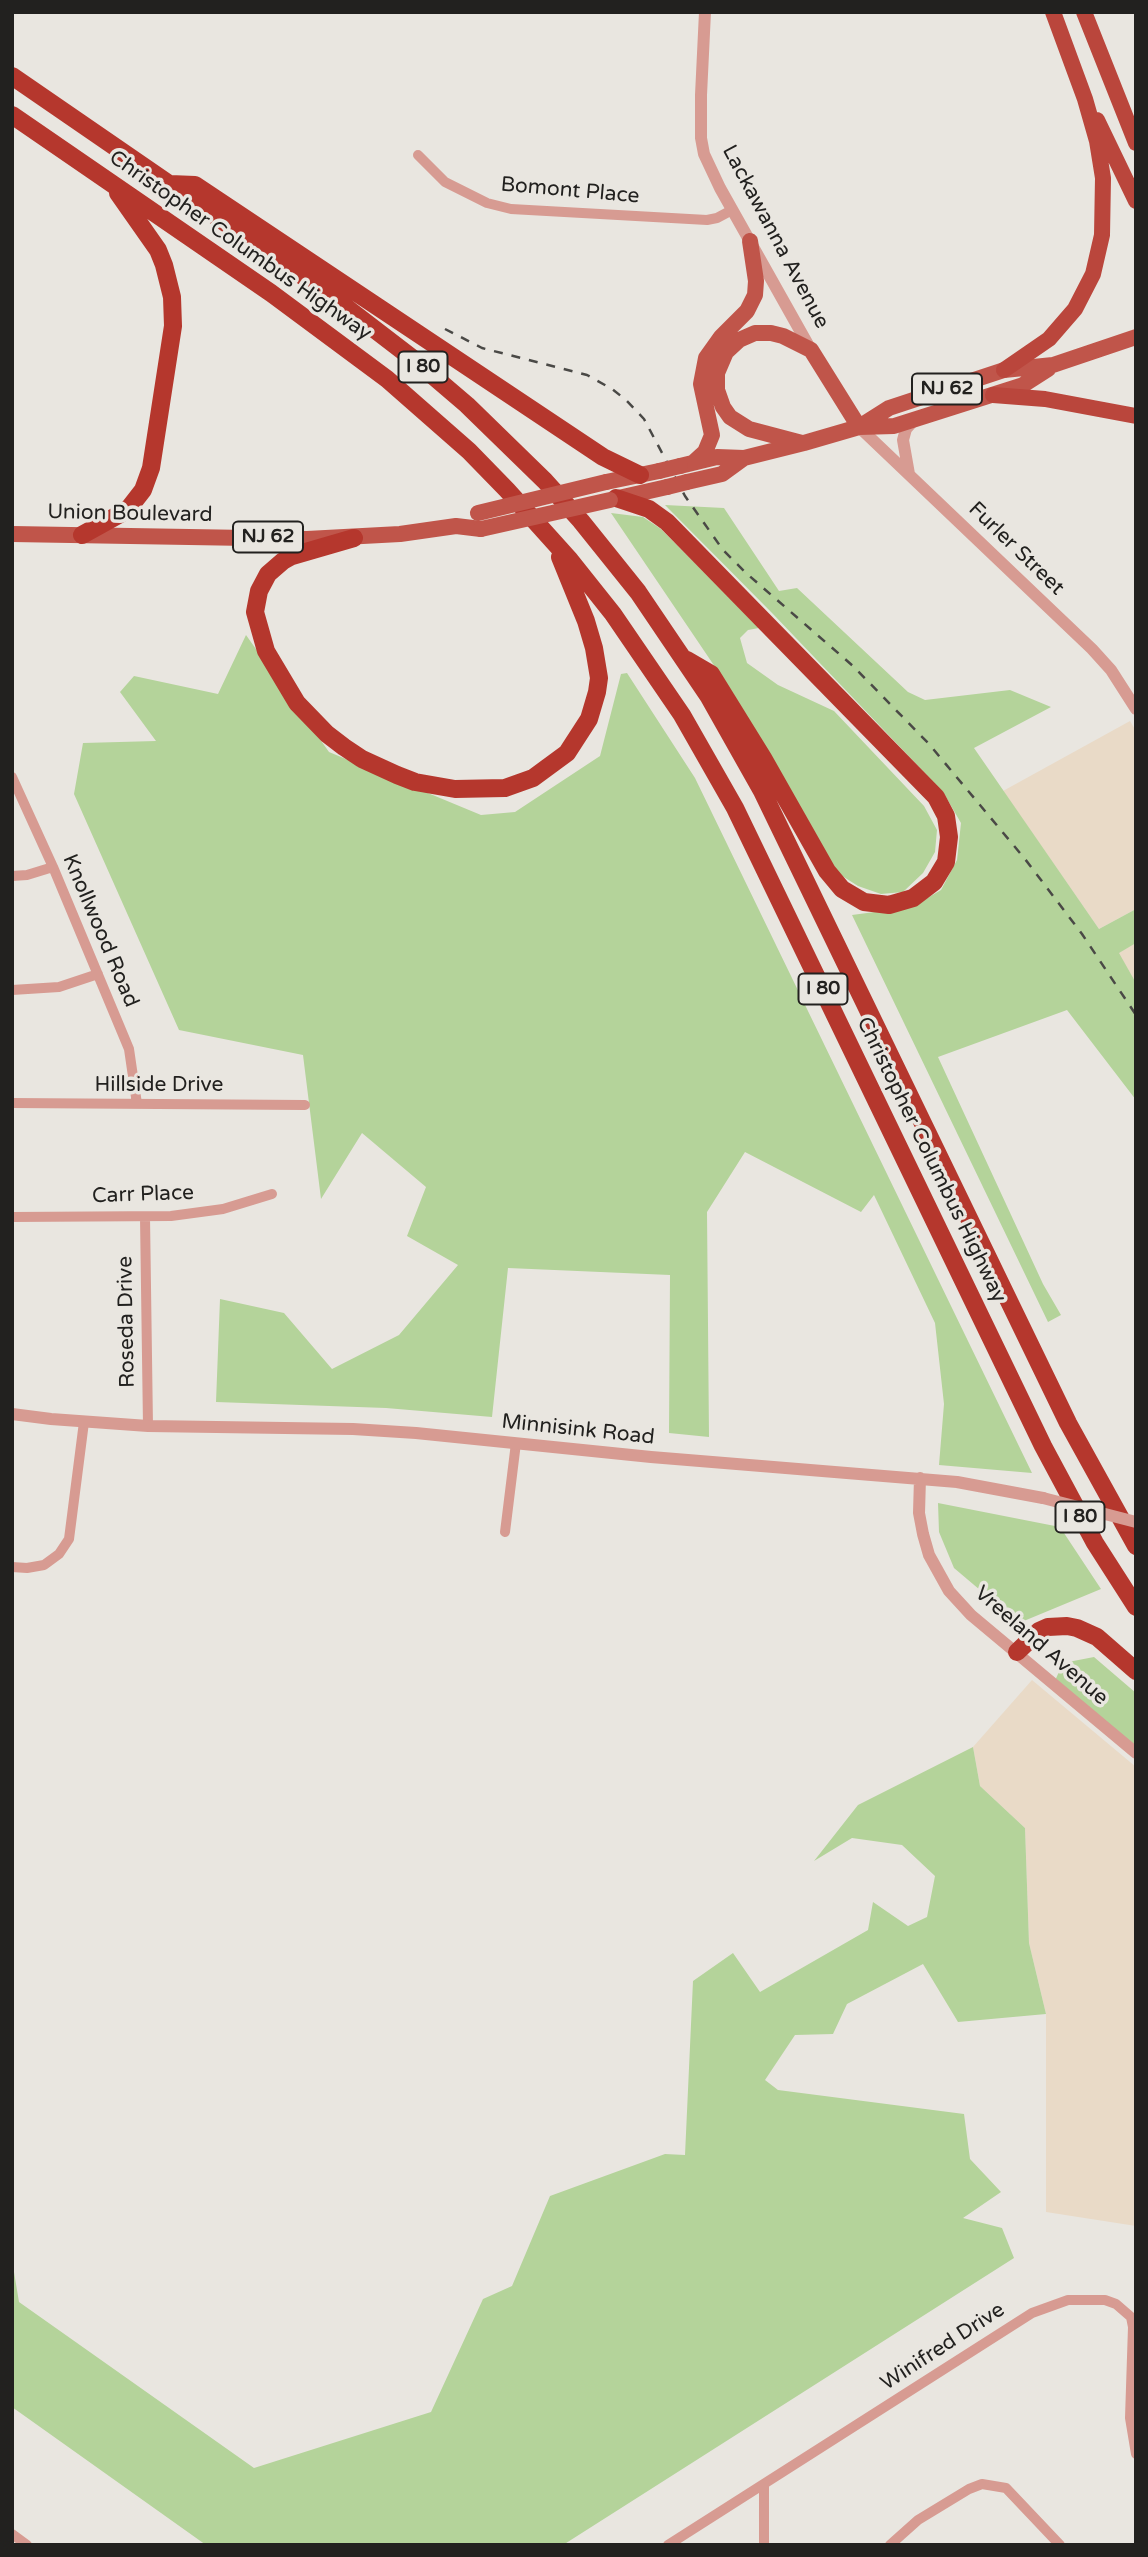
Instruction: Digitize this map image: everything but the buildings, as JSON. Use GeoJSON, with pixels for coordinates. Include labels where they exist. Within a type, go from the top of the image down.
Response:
{"type":"FeatureCollection","features":[{"type":"Feature","properties":{"kind":"highway"},"geometry":{"type":"LineString","coordinates":[[1004,370],[1039,347],[1063,324],[1093,274],[1102,235],[1102,178],[1097,141],[1085,99],[1053,12]]}},
{"type":"Feature","properties":{"kind":"highway"},"geometry":{"type":"LineString","coordinates":[[1084,12],[1136,143]]}},
{"type":"Feature","properties":{"kind":"highway"},"geometry":{"type":"LineString","coordinates":[[1105,67],[1136,115]]}},
{"type":"Feature","properties":{"kind":"highway","name":"Christopher Columbus Highway"},"geometry":{"type":"LineString","coordinates":[[12,76],[355,314],[412,358],[476,414],[545,481],[638,592],[725,723],[778,822],[1068,1423],[1136,1546]]}},
{"type":"Feature","properties":{"kind":"highway"},"geometry":{"type":"LineString","coordinates":[[1085,99],[1106,135],[1136,201]]}},
{"type":"Feature","properties":{"kind":"highway","name":"Christopher Columbus Highway"},"geometry":{"type":"LineString","coordinates":[[12,115],[301,314],[387,379],[469,451],[553,540],[606,605],[655,673],[719,779],[762,862],[1042,1446],[1095,1543],[1136,1607]]}},
{"type":"Feature","properties":{"kind":"highway"},"geometry":{"type":"LineString","coordinates":[[82,535],[129,508],[143,490],[151,468],[173,326],[172,296],[161,257],[110,182]]}},
{"type":"Feature","properties":{"kind":"highway"},"geometry":{"type":"LineString","coordinates":[[170,184],[195,185],[603,457],[639,475]]}},
{"type":"Feature","properties":{"kind":"highway"},"geometry":{"type":"LineString","coordinates":[[993,395],[1045,399],[1136,416]]}},
{"type":"Feature","properties":{"kind":"highway"},"geometry":{"type":"LineString","coordinates":[[613,499],[649,509],[667,522],[936,797],[946,816],[950,837],[946,862],[934,882],[912,898],[889,905],[864,902],[842,889],[827,871],[763,758],[711,674],[684,658]]}},
{"type":"Feature","properties":{"kind":"highway"},"geometry":{"type":"LineString","coordinates":[[354,538],[292,556],[268,574],[258,592],[255,612],[266,650],[285,687],[312,720],[344,747],[379,768],[415,782],[472,790],[505,788],[545,772],[576,743],[594,706],[598,678],[594,648],[586,621],[553,540]]}},
{"type":"Feature","properties":{"kind":"highway"},"geometry":{"type":"LineString","coordinates":[[1017,1652],[1039,1631],[1048,1627],[1067,1626],[1097,1637],[1136,1671]]}},
{"type":"Feature","properties":{"kind":"main road"},"geometry":{"type":"LineString","coordinates":[[686,464],[705,452],[712,435],[701,384],[706,358],[720,337],[747,311],[755,295],[750,241]]}},
{"type":"Feature","properties":{"kind":"main road"},"geometry":{"type":"LineString","coordinates":[[804,443],[749,429],[736,422],[723,407],[716,384],[726,352],[739,340],[750,335],[761,332],[777,334],[811,349]]}},
{"type":"Feature","properties":{"kind":"main road","name":"Union Boulevard"},"geometry":{"type":"LineString","coordinates":[[859,427],[889,408],[1004,370],[1053,365],[1136,337]]}},
{"type":"Feature","properties":{"kind":"main road","name":"Lackawanna Avenue"},"geometry":{"type":"LineString","coordinates":[[811,349],[859,427]]}},
{"type":"Feature","properties":{"kind":"main road","name":"Union Boulevard"},"geometry":{"type":"LineString","coordinates":[[480,521],[606,482],[717,457],[744,458],[859,427],[894,426],[1023,385],[1053,365]]}},
{"type":"Feature","properties":{"kind":"main road","name":"Union Boulevard"},"geometry":{"type":"LineString","coordinates":[[12,534],[354,538],[400,534],[613,499],[722,474],[744,458]]}},
{"type":"Feature","properties":{"kind":"street","name":"Lackawanna Avenue"},"geometry":{"type":"LineString","coordinates":[[705,12],[701,138],[711,172],[811,349]]}},
{"type":"Feature","properties":{"kind":"street","name":"Bomont Place"},"geometry":{"type":"LineString","coordinates":[[418,155],[445,182],[487,203],[511,209],[706,220],[732,210]]}},
{"type":"Feature","properties":{"kind":"street"},"geometry":{"type":"LineString","coordinates":[[909,474],[903,440],[906,429],[915,419]]}},
{"type":"Feature","properties":{"kind":"street","name":"Furler Street"},"geometry":{"type":"LineString","coordinates":[[859,427],[1092,649],[1111,670],[1136,709]]}},
{"type":"Feature","properties":{"kind":"street","name":"Knollwood Road"},"geometry":{"type":"LineString","coordinates":[[12,777],[53,867],[129,1049],[137,1104]]}},
{"type":"Feature","properties":{"kind":"street"},"geometry":{"type":"LineString","coordinates":[[12,876],[27,875],[53,867]]}},
{"type":"Feature","properties":{"kind":"street"},"geometry":{"type":"LineString","coordinates":[[12,990],[59,987],[98,974]]}},
{"type":"Feature","properties":{"kind":"street","name":"Hillside Drive"},"geometry":{"type":"LineString","coordinates":[[12,1103],[305,1105]]}},
{"type":"Feature","properties":{"kind":"street","name":"Carr Place"},"geometry":{"type":"LineString","coordinates":[[12,1217],[145,1217],[206,1212],[272,1194]]}},
{"type":"Feature","properties":{"kind":"street","name":"Roseda Drive"},"geometry":{"type":"LineString","coordinates":[[145,1217],[148,1426]]}},
{"type":"Feature","properties":{"kind":"street","name":"Minnisink Road"},"geometry":{"type":"LineString","coordinates":[[12,1414],[148,1426],[352,1429],[652,1457],[920,1478],[986,1486],[1136,1522]]}},
{"type":"Feature","properties":{"kind":"street"},"geometry":{"type":"LineString","coordinates":[[12,1567],[27,1568],[44,1564],[59,1553],[69,1539],[83,1422]]}},
{"type":"Feature","properties":{"kind":"street"},"geometry":{"type":"LineString","coordinates":[[505,1532],[516,1443]]}},
{"type":"Feature","properties":{"kind":"street","name":"Vreeland Avenue"},"geometry":{"type":"LineString","coordinates":[[920,1478],[919,1513],[923,1534],[938,1573],[962,1606],[1136,1752]]}},
{"type":"Feature","properties":{"kind":"street","name":"Winifred Drive"},"geometry":{"type":"LineString","coordinates":[[668,2545],[1032,2313],[1056,2302],[1081,2298],[1105,2300],[1116,2304],[1131,2317],[1130,2418],[1136,2454]]}},
{"type":"Feature","properties":{"kind":"street"},"geometry":{"type":"LineString","coordinates":[[764,2484],[764,2545]]}},
{"type":"Feature","properties":{"kind":"street"},"geometry":{"type":"LineString","coordinates":[[890,2545],[918,2520],[982,2484],[1006,2488],[1060,2545]]}},
{"type":"Feature","properties":{"kind":"street"},"geometry":{"type":"LineString","coordinates":[[12,2535],[27,2545]]}},
{"type":"Feature","properties":{"kind":"shaded area"},"geometry":{"type":"Polygon","coordinates":[[[1130,721],[1136,731],[1136,909],[1099,929],[1003,791],[1130,721]]]}},
{"type":"Feature","properties":{"kind":"shaded area"},"geometry":{"type":"Polygon","coordinates":[[[1136,943],[1136,983],[1118,953],[1136,943]]]}},
{"type":"Feature","properties":{"kind":"shaded area"},"geometry":{"type":"Polygon","coordinates":[[[1032,1680],[1136,1767],[1136,2226],[1046,2212],[1046,2014],[1029,1943],[1025,1828],[980,1786],[973,1747],[1032,1680]]]}},
{"type":"Feature","properties":{"kind":"green space"},"geometry":{"type":"Polygon","coordinates":[[[665,505],[724,508],[779,591],[797,588],[908,692],[925,700],[1010,690],[1051,707],[974,748],[1099,929],[1136,909],[1136,943],[1119,953],[1136,983],[1136,1100],[1067,1010],[938,1057],[1043,1284],[1061,1315],[1048,1322],[852,915],[912,907],[941,890],[957,860],[961,823],[943,792],[665,505]]]}},
{"type":"Feature","properties":{"kind":"green space"},"geometry":{"type":"Polygon","coordinates":[[[611,513],[643,517],[661,529],[759,628],[748,630],[740,638],[747,663],[778,685],[834,711],[924,806],[937,830],[935,852],[923,873],[903,892],[881,894],[858,886],[836,872],[734,695],[611,513]]]}},
{"type":"Feature","properties":{"kind":"green space"},"geometry":{"type":"Polygon","coordinates":[[[246,635],[329,752],[481,815],[515,812],[600,756],[621,674],[627,673],[695,778],[1032,1473],[939,1465],[944,1404],[935,1323],[874,1195],[861,1212],[745,1152],[707,1212],[709,1437],[669,1433],[670,1275],[508,1268],[492,1417],[386,1408],[216,1402],[220,1299],[284,1313],[332,1369],[399,1335],[458,1265],[407,1236],[426,1187],[362,1133],[321,1199],[303,1055],[179,1030],[74,794],[83,743],[156,741],[120,692],[134,676],[218,694],[246,635]]]}},
{"type":"Feature","properties":{"kind":"green space"},"geometry":{"type":"Polygon","coordinates":[[[938,1503],[1060,1527],[1101,1589],[1019,1623],[954,1568],[939,1532],[938,1503]]]}},
{"type":"Feature","properties":{"kind":"green space"},"geometry":{"type":"Polygon","coordinates":[[[1094,1657],[1136,1693],[1136,1757],[1053,1685],[1063,1663],[1094,1657]]]}},
{"type":"Feature","properties":{"kind":"green space"},"geometry":{"type":"Polygon","coordinates":[[[973,1747],[980,1786],[1025,1828],[1029,1943],[1046,2014],[958,2022],[923,1964],[847,2004],[833,2034],[795,2035],[765,2080],[778,2090],[964,2114],[970,2159],[1001,2192],[963,2218],[1002,2228],[1014,2258],[563,2545],[206,2545],[12,2407],[12,2260],[19,2302],[254,2468],[431,2412],[483,2299],[512,2286],[550,2196],[665,2154],[685,2155],[693,1981],[733,1953],[760,1992],[868,1930],[873,1902],[908,1926],[927,1917],[935,1876],[902,1845],[852,1838],[814,1861],[858,1805],[973,1747]]]}},
{"type":"Feature","properties":{"kind":"railway"},"geometry":{"type":"LineString","coordinates":[[445,329],[482,348],[587,375],[626,400],[644,419],[685,496],[723,550],[853,666],[929,744],[1025,859],[1082,934],[1136,1015]]}}]}
